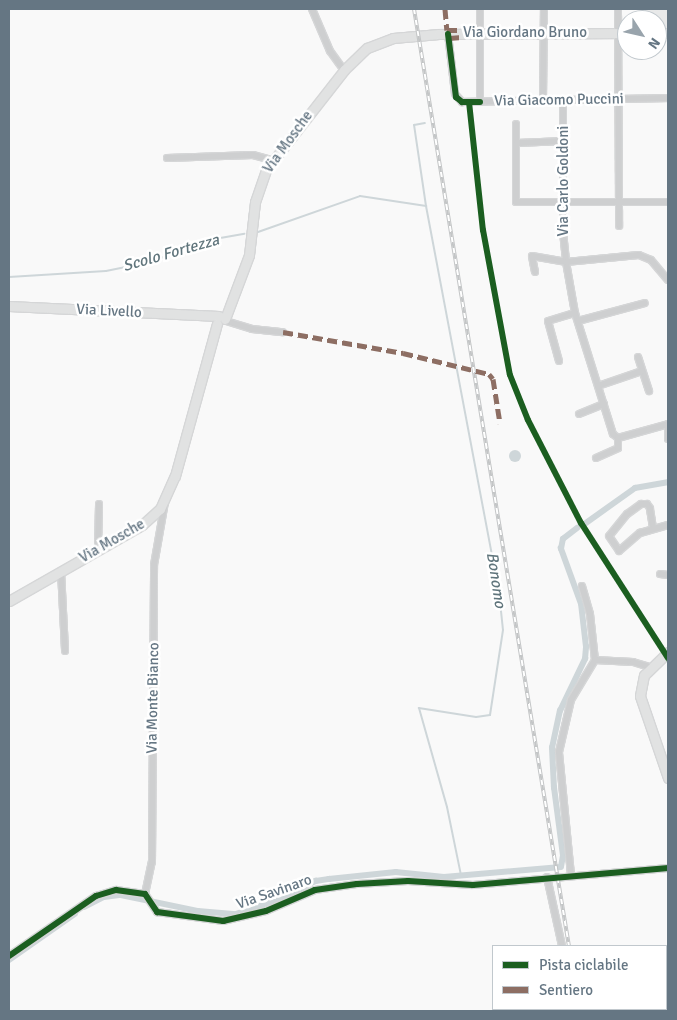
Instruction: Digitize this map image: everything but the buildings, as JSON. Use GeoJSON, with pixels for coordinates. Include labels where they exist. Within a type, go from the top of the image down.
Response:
{"type":"FeatureCollection","features":[{"type":"Feature","properties":{"kind":"main road","name":"Via Giordano Bruno"},"geometry":{"type":"LineString","coordinates":[[344,70],[362,52],[383,40],[448,34],[617,33]]}},
{"type":"Feature","properties":{"kind":"main road","name":"Via Mosche"},"geometry":{"type":"LineString","coordinates":[[9,601],[142,525],[165,502],[175,476],[202,374],[215,336],[249,255],[255,202],[261,179],[344,70]]}},
{"type":"Feature","properties":{"kind":"main road","name":"Via Livello"},"geometry":{"type":"LineString","coordinates":[[9,306],[222,320]]}},
{"type":"Feature","properties":{"kind":"main road"},"geometry":{"type":"LineString","coordinates":[[668,652],[649,667],[644,675],[640,696],[668,778]]}},
{"type":"Feature","properties":{"kind":"street"},"geometry":{"type":"LineString","coordinates":[[312,9],[330,51],[344,70]]}},
{"type":"Feature","properties":{"kind":"street"},"geometry":{"type":"LineString","coordinates":[[480,9],[480,102]]}},
{"type":"Feature","properties":{"kind":"street"},"geometry":{"type":"LineString","coordinates":[[543,100],[544,9]]}},
{"type":"Feature","properties":{"kind":"street","name":"Via Giacomo Puccini"},"geometry":{"type":"LineString","coordinates":[[448,34],[456,97],[462,102],[668,98]]}},
{"type":"Feature","properties":{"kind":"street"},"geometry":{"type":"LineString","coordinates":[[619,226],[622,60]]}},
{"type":"Feature","properties":{"kind":"street","name":"Via Carlo Goldoni"},"geometry":{"type":"LineString","coordinates":[[563,100],[562,202],[566,262],[578,321],[613,434],[618,438]]}},
{"type":"Feature","properties":{"kind":"street"},"geometry":{"type":"LineString","coordinates":[[516,124],[516,202],[668,202]]}},
{"type":"Feature","properties":{"kind":"street"},"geometry":{"type":"LineString","coordinates":[[517,143],[564,141]]}},
{"type":"Feature","properties":{"kind":"street"},"geometry":{"type":"LineString","coordinates":[[167,158],[253,155],[268,159]]}},
{"type":"Feature","properties":{"kind":"street"},"geometry":{"type":"LineString","coordinates":[[535,272],[532,256],[566,262],[639,255],[651,260],[668,280]]}},
{"type":"Feature","properties":{"kind":"street"},"geometry":{"type":"LineString","coordinates":[[578,321],[645,303]]}},
{"type":"Feature","properties":{"kind":"street"},"geometry":{"type":"LineString","coordinates":[[558,361],[548,321],[576,313]]}},
{"type":"Feature","properties":{"kind":"street"},"geometry":{"type":"LineString","coordinates":[[222,320],[283,332]]}},
{"type":"Feature","properties":{"kind":"street"},"geometry":{"type":"LineString","coordinates":[[638,357],[649,391]]}},
{"type":"Feature","properties":{"kind":"street"},"geometry":{"type":"LineString","coordinates":[[598,386],[642,370]]}},
{"type":"Feature","properties":{"kind":"street"},"geometry":{"type":"LineString","coordinates":[[579,414],[604,404]]}},
{"type":"Feature","properties":{"kind":"street"},"geometry":{"type":"LineString","coordinates":[[596,458],[618,448],[618,438],[668,424],[668,439]]}},
{"type":"Feature","properties":{"kind":"street","name":"Via Monte Bianco"},"geometry":{"type":"LineString","coordinates":[[149,900],[152,862],[154,565],[165,502]]}},
{"type":"Feature","properties":{"kind":"street"},"geometry":{"type":"LineString","coordinates":[[98,549],[99,504]]}},
{"type":"Feature","properties":{"kind":"street"},"geometry":{"type":"LineString","coordinates":[[653,528],[650,508],[647,504],[641,504],[627,514],[609,536],[619,551],[640,533],[668,524]]}},
{"type":"Feature","properties":{"kind":"street"},"geometry":{"type":"LineString","coordinates":[[61,571],[65,651]]}},
{"type":"Feature","properties":{"kind":"street"},"geometry":{"type":"LineString","coordinates":[[660,574],[668,575]]}},
{"type":"Feature","properties":{"kind":"street"},"geometry":{"type":"LineString","coordinates":[[571,875],[559,752],[571,700],[595,660],[590,614],[582,586]]}},
{"type":"Feature","properties":{"kind":"street"},"geometry":{"type":"LineString","coordinates":[[595,660],[633,662],[649,667]]}},
{"type":"Feature","properties":{"kind":"street","name":"Via Savinaro"},"geometry":{"type":"LineString","coordinates":[[9,956],[96,896],[116,890],[149,900],[161,913],[223,921],[266,911],[323,889],[408,882],[473,885],[546,877],[668,868]]}},
{"type":"Feature","properties":{"kind":"street"},"geometry":{"type":"LineString","coordinates":[[546,877],[562,945]]}},
{"type":"Feature","properties":{"kind":"shaded area"},"geometry":{"type":"Polygon","coordinates":[[[668,9],[668,28],[667,10],[645,10],[668,9]]]}},
{"type":"Feature","properties":{"kind":"shaded area"},"geometry":{"type":"Polygon","coordinates":[[[515,450],[521,456],[515,462],[509,456],[515,450]]]}},
{"type":"Feature","properties":{"kind":"waterway","name":"Scolo Fortezza"},"geometry":{"type":"LineString","coordinates":[[258,232],[360,196],[426,206],[414,125],[425,123]]}},
{"type":"Feature","properties":{"kind":"waterway","name":"Bonomo"},"geometry":{"type":"LineString","coordinates":[[426,206],[499,592],[503,630],[490,715],[476,717],[419,708],[447,807],[461,875]]}},
{"type":"Feature","properties":{"kind":"waterway","name":"Scolo Fortezza"},"geometry":{"type":"LineString","coordinates":[[9,277],[106,271],[150,262],[209,240],[244,234]]}},
{"type":"Feature","properties":{"kind":"waterway"},"geometry":{"type":"LineString","coordinates":[[586,523],[635,488],[668,482]]}},
{"type":"Feature","properties":{"kind":"waterway"},"geometry":{"type":"LineString","coordinates":[[84,907],[104,897],[121,895],[198,911],[236,914],[282,898],[316,881],[329,879],[396,872],[444,877],[561,867],[563,856],[554,788],[552,748],[560,711],[585,659],[586,647],[581,604],[561,549],[563,539],[577,528]]}},
{"type":"Feature","properties":{"kind":"waterway"},"geometry":{"type":"LineString","coordinates":[[9,960],[75,914]]}},
{"type":"Feature","properties":{"kind":"railway"},"geometry":{"type":"LineString","coordinates":[[414,9],[569,945]]}},
{"type":"Feature","properties":{"kind":"marked path"},"geometry":{"type":"LineString","coordinates":[[445,9],[447,30],[462,30]]}},
{"type":"Feature","properties":{"kind":"marked path"},"geometry":{"type":"LineString","coordinates":[[449,38],[462,37]]}},
{"type":"Feature","properties":{"kind":"marked path"},"geometry":{"type":"LineString","coordinates":[[283,332],[403,353],[489,374],[493,379],[500,423]]}},
{"type":"Feature","properties":{"kind":"cycle path"},"geometry":{"type":"LineString","coordinates":[[448,34],[456,97],[462,102],[480,102]]}},
{"type":"Feature","properties":{"kind":"cycle path"},"geometry":{"type":"LineString","coordinates":[[469,102],[483,230],[510,375],[528,420],[581,523],[668,658]]}},
{"type":"Feature","properties":{"kind":"cycle path"},"geometry":{"type":"LineString","coordinates":[[9,956],[96,896],[116,890],[145,894],[157,912],[223,921],[266,911],[315,890],[357,884],[408,881],[473,885],[668,868]]}}]}
